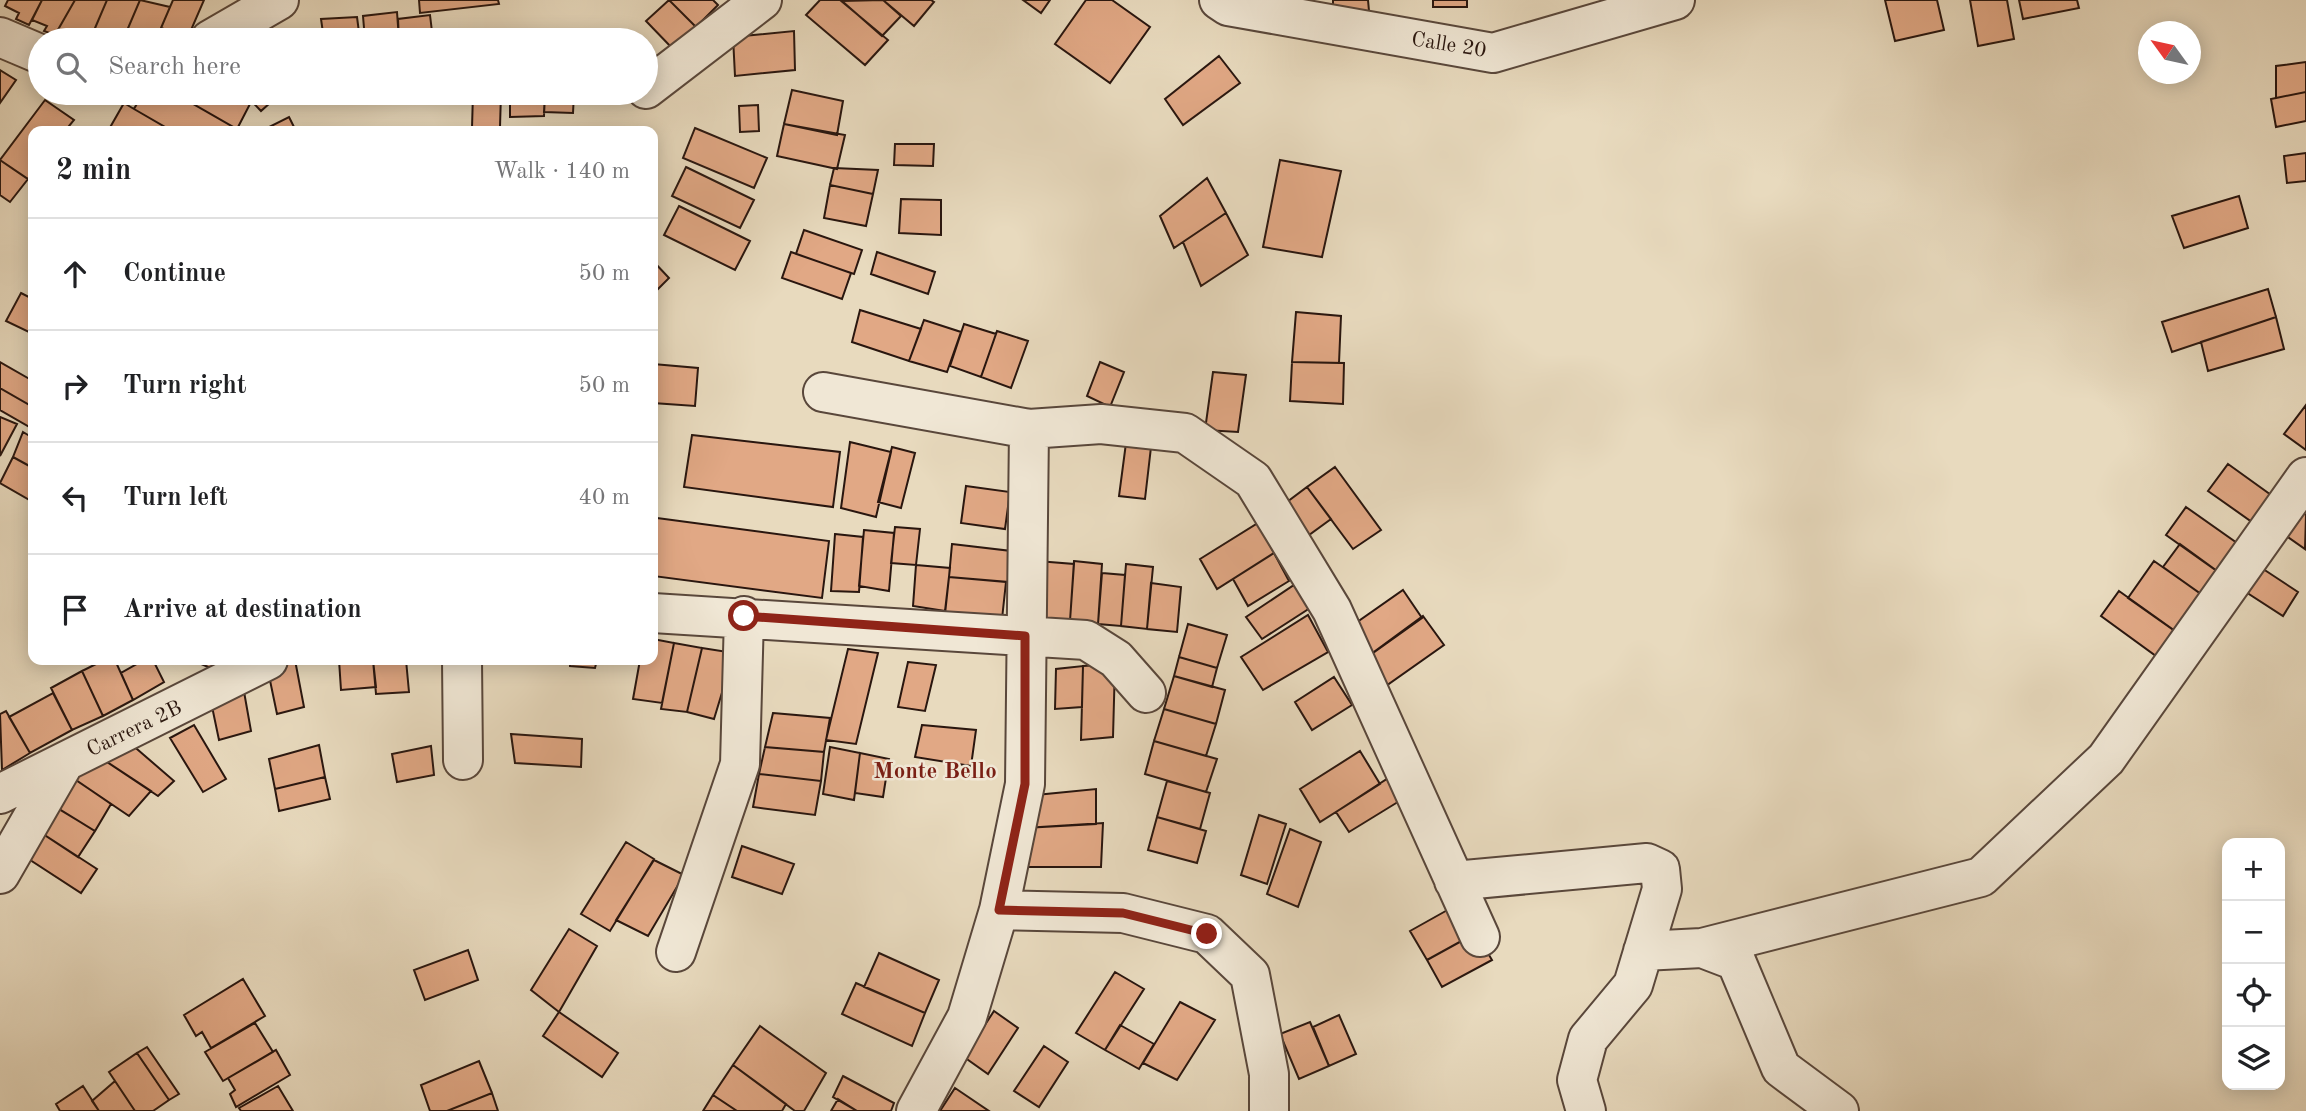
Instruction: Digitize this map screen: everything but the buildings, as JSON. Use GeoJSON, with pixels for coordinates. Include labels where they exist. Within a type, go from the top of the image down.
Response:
{"type":"FeatureCollection","features":[{"type":"Feature","properties":{"kind":"street"},"geometry":{"type":"LineString","coordinates":[[231,28],[279,0]]}},
{"type":"Feature","properties":{"kind":"street"},"geometry":{"type":"LineString","coordinates":[[658,80],[762,0]]}},
{"type":"Feature","properties":{"kind":"street","name":"Calle 20"},"geometry":{"type":"LineString","coordinates":[[1219,0],[1228,6],[1493,53],[1675,0]]}},
{"type":"Feature","properties":{"kind":"street"},"geometry":{"type":"LineString","coordinates":[[0,37],[28,49]]}},
{"type":"Feature","properties":{"kind":"street"},"geometry":{"type":"LineString","coordinates":[[823,392],[1029,429],[1101,424],[1185,433],[1252,480],[1332,610],[1480,937]]}},
{"type":"Feature","properties":{"kind":"street"},"geometry":{"type":"LineString","coordinates":[[916,1111],[967,1017],[999,910],[1025,784],[1029,429]]}},
{"type":"Feature","properties":{"kind":"street"},"geometry":{"type":"LineString","coordinates":[[1643,951],[1702,948],[1981,877],[2105,759],[2306,477]]}},
{"type":"Feature","properties":{"kind":"street"},"geometry":{"type":"LineString","coordinates":[[658,613],[744,616],[1086,640],[1116,659],[1146,693]]}},
{"type":"Feature","properties":{"kind":"street"},"geometry":{"type":"LineString","coordinates":[[676,952],[740,764],[744,616]]}},
{"type":"Feature","properties":{"kind":"street","name":"Carrera 2B"},"geometry":{"type":"LineString","coordinates":[[0,794],[258,665]]}},
{"type":"Feature","properties":{"kind":"street"},"geometry":{"type":"LineString","coordinates":[[462,665],[463,760]]}},
{"type":"Feature","properties":{"kind":"street"},"geometry":{"type":"LineString","coordinates":[[0,874],[64,763]]}},
{"type":"Feature","properties":{"kind":"street"},"geometry":{"type":"LineString","coordinates":[[1454,881],[1647,863],[1660,869],[1662,889],[1633,985],[1588,1039],[1577,1080],[1586,1111]]}},
{"type":"Feature","properties":{"kind":"street"},"geometry":{"type":"LineString","coordinates":[[999,910],[1123,913],[1207,934],[1250,975],[1269,1074],[1269,1111]]}},
{"type":"Feature","properties":{"kind":"street"},"geometry":{"type":"LineString","coordinates":[[1702,948],[1736,961],[1781,1068],[1839,1111]]}},
{"type":"Feature","properties":{"kind":"district","name":"Monte Bello"},"geometry":{"type":"Point","coordinates":[935,770]}},
{"type":"Feature","properties":{"kind":"route"},"geometry":{"type":"LineString","coordinates":[[744,616],[1025,636],[1025,784],[999,910],[1123,913],[1207,934]]}}]}
